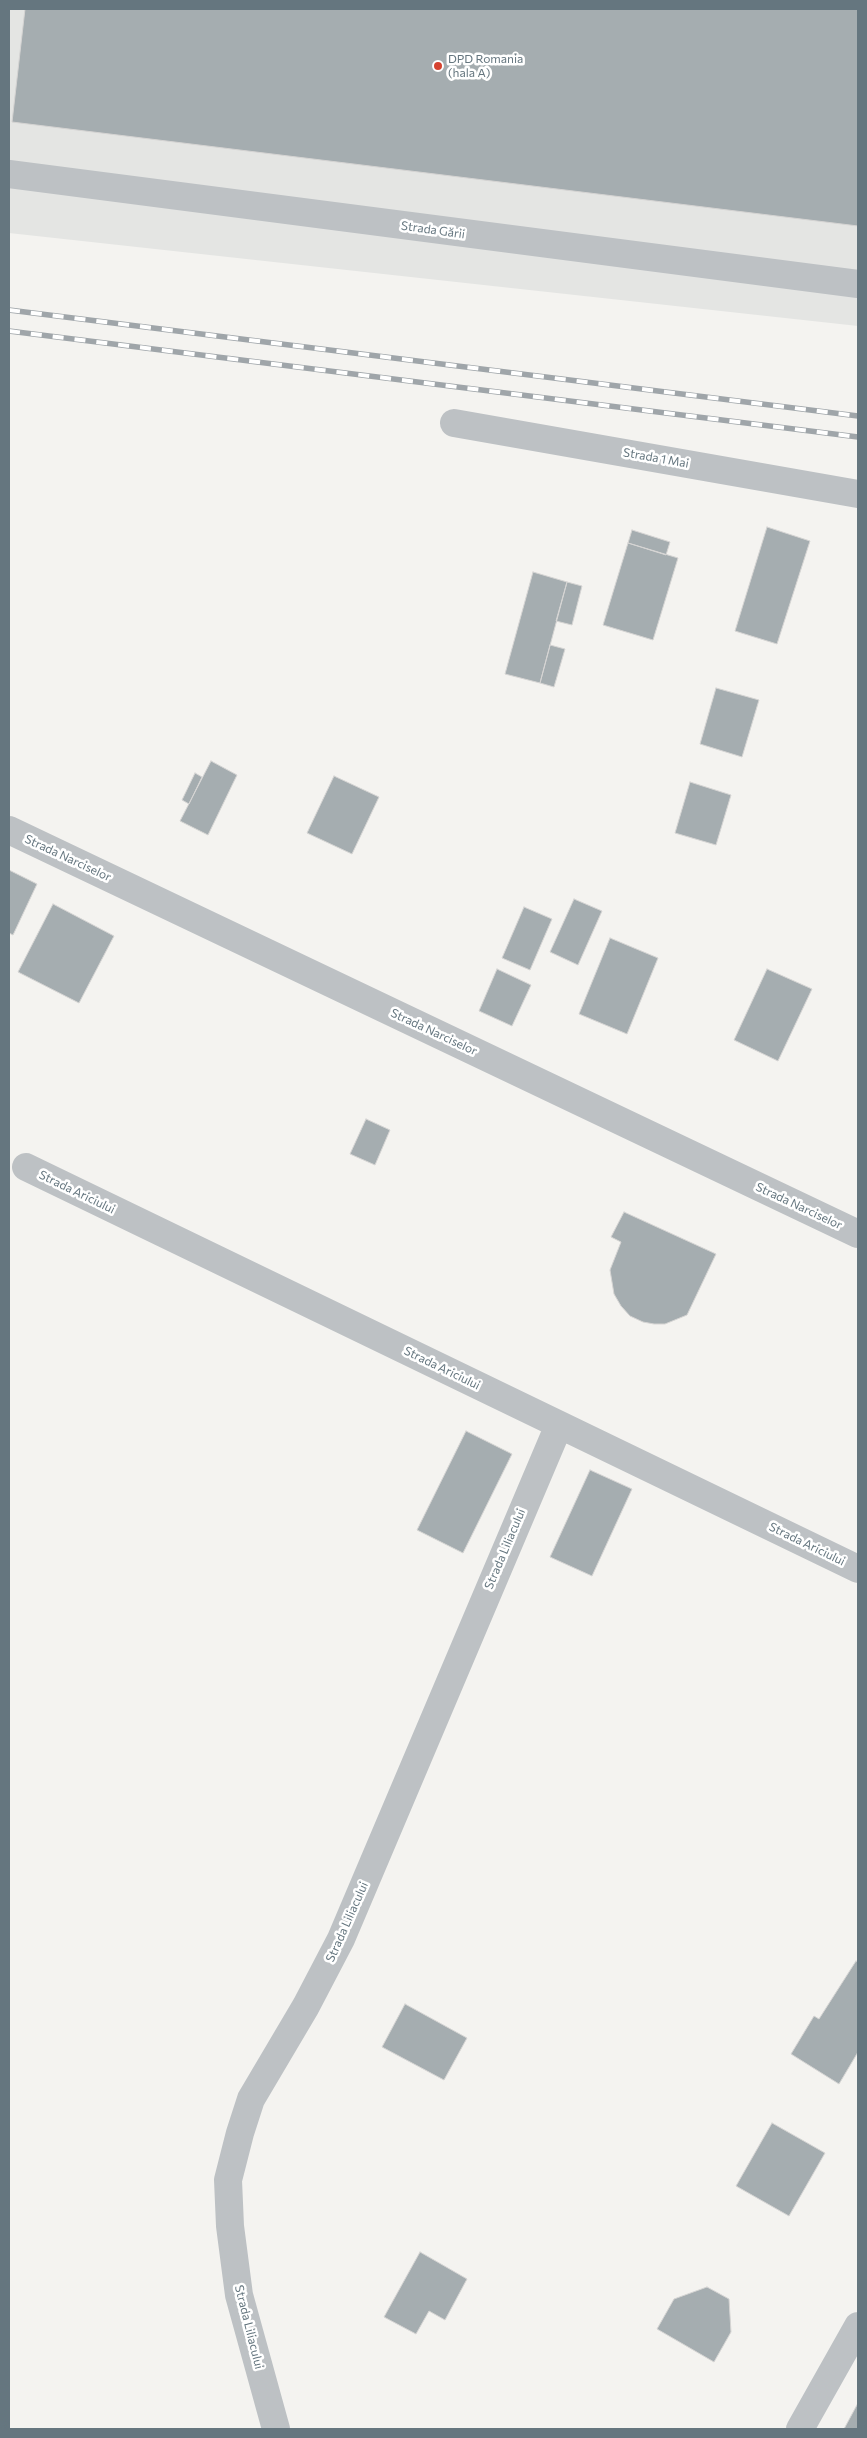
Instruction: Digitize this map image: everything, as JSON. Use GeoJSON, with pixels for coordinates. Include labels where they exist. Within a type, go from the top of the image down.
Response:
{"type":"FeatureCollection","features":[{"type":"Feature","properties":{"kind":"street","name":"Strada Gării"},"geometry":{"type":"LineString","coordinates":[[9,174],[858,284]]}},
{"type":"Feature","properties":{"kind":"street","name":"Strada 1 Mai"},"geometry":{"type":"LineString","coordinates":[[454,423],[858,494]]}},
{"type":"Feature","properties":{"kind":"street","name":"Strada Narciselor"},"geometry":{"type":"LineString","coordinates":[[9,830],[858,1234]]}},
{"type":"Feature","properties":{"kind":"street","name":"Strada Ariciului"},"geometry":{"type":"LineString","coordinates":[[26,1166],[858,1569]]}},
{"type":"Feature","properties":{"kind":"street","name":"Strada Liliacului"},"geometry":{"type":"LineString","coordinates":[[276,2429],[239,2295],[230,2226],[228,2180],[240,2133],[251,2099],[306,2006],[341,1939],[559,1425]]}},
{"type":"Feature","properties":{"kind":"street"},"geometry":{"type":"LineString","coordinates":[[800,2429],[858,2326]]}},
{"type":"Feature","properties":{"kind":"shaded area","name":"DPD Romania (hala A)"},"geometry":{"type":"Polygon","coordinates":[[[9,9],[858,9],[858,326],[9,233],[9,9]]]}},
{"type":"Feature","properties":{"kind":"building","name":"DPD Romania (hala A)"},"geometry":{"type":"Polygon","coordinates":[[[25,9],[858,9],[858,226],[12,122],[25,9]]]}},
{"type":"Feature","properties":{"kind":"building"},"geometry":{"type":"Polygon","coordinates":[[[767,527],[810,541],[777,644],[735,631],[767,527]]]}},
{"type":"Feature","properties":{"kind":"building"},"geometry":{"type":"Polygon","coordinates":[[[632,530],[670,542],[666,555],[628,543],[632,530]]]}},
{"type":"Feature","properties":{"kind":"building"},"geometry":{"type":"Polygon","coordinates":[[[628,543],[678,558],[653,640],[603,625],[628,543]]]}},
{"type":"Feature","properties":{"kind":"building"},"geometry":{"type":"Polygon","coordinates":[[[533,572],[567,582],[540,683],[505,674],[533,572]]]}},
{"type":"Feature","properties":{"kind":"building"},"geometry":{"type":"Polygon","coordinates":[[[567,582],[582,586],[572,625],[556,621],[567,582]]]}},
{"type":"Feature","properties":{"kind":"building"},"geometry":{"type":"Polygon","coordinates":[[[550,645],[565,649],[554,687],[540,683],[550,645]]]}},
{"type":"Feature","properties":{"kind":"building"},"geometry":{"type":"Polygon","coordinates":[[[716,688],[759,700],[742,757],[700,744],[716,688]]]}},
{"type":"Feature","properties":{"kind":"building"},"geometry":{"type":"Polygon","coordinates":[[[211,761],[237,775],[208,835],[180,821],[211,761]]]}},
{"type":"Feature","properties":{"kind":"building"},"geometry":{"type":"Polygon","coordinates":[[[195,773],[202,777],[189,804],[182,800],[195,773]]]}},
{"type":"Feature","properties":{"kind":"building"},"geometry":{"type":"Polygon","coordinates":[[[334,776],[379,797],[352,854],[307,833],[334,776]]]}},
{"type":"Feature","properties":{"kind":"building"},"geometry":{"type":"Polygon","coordinates":[[[690,782],[731,795],[716,845],[675,833],[690,782]]]}},
{"type":"Feature","properties":{"kind":"building"},"geometry":{"type":"Polygon","coordinates":[[[9,870],[37,884],[13,935],[9,933],[9,870]]]}},
{"type":"Feature","properties":{"kind":"building"},"geometry":{"type":"Polygon","coordinates":[[[574,899],[602,911],[578,965],[550,952],[574,899]]]}},
{"type":"Feature","properties":{"kind":"building"},"geometry":{"type":"Polygon","coordinates":[[[53,904],[114,936],[79,1003],[18,972],[53,904]]]}},
{"type":"Feature","properties":{"kind":"building"},"geometry":{"type":"Polygon","coordinates":[[[524,907],[552,919],[530,970],[502,958],[524,907]]]}},
{"type":"Feature","properties":{"kind":"building"},"geometry":{"type":"Polygon","coordinates":[[[610,938],[658,958],[627,1034],[579,1014],[610,938]]]}},
{"type":"Feature","properties":{"kind":"building"},"geometry":{"type":"Polygon","coordinates":[[[497,969],[531,985],[512,1026],[479,1011],[497,969]]]}},
{"type":"Feature","properties":{"kind":"building"},"geometry":{"type":"Polygon","coordinates":[[[767,969],[812,989],[778,1061],[734,1040],[767,969]]]}},
{"type":"Feature","properties":{"kind":"building"},"geometry":{"type":"Polygon","coordinates":[[[366,1119],[390,1130],[375,1165],[350,1154],[366,1119]]]}},
{"type":"Feature","properties":{"kind":"building"},"geometry":{"type":"Polygon","coordinates":[[[624,1212],[716,1254],[687,1315],[665,1324],[654,1324],[643,1322],[630,1316],[621,1306],[614,1294],[610,1270],[621,1242],[611,1237],[624,1212]]]}},
{"type":"Feature","properties":{"kind":"building"},"geometry":{"type":"Polygon","coordinates":[[[466,1431],[512,1454],[463,1553],[417,1530],[466,1431]]]}},
{"type":"Feature","properties":{"kind":"building"},"geometry":{"type":"Polygon","coordinates":[[[590,1470],[632,1489],[592,1576],[550,1557],[590,1470]]]}},
{"type":"Feature","properties":{"kind":"building"},"geometry":{"type":"Polygon","coordinates":[[[856,1961],[858,1962],[858,2052],[839,2084],[791,2054],[814,2016],[819,2019],[856,1961]]]}},
{"type":"Feature","properties":{"kind":"building"},"geometry":{"type":"Polygon","coordinates":[[[405,2004],[467,2038],[444,2080],[382,2047],[405,2004]]]}},
{"type":"Feature","properties":{"kind":"building"},"geometry":{"type":"Polygon","coordinates":[[[772,2123],[825,2153],[789,2216],[736,2186],[772,2123]]]}},
{"type":"Feature","properties":{"kind":"building"},"geometry":{"type":"Polygon","coordinates":[[[420,2252],[467,2279],[445,2320],[429,2311],[416,2334],[384,2317],[420,2252]]]}},
{"type":"Feature","properties":{"kind":"building"},"geometry":{"type":"Polygon","coordinates":[[[707,2287],[729,2299],[731,2332],[714,2362],[657,2329],[674,2299],[707,2287]]]}},
{"type":"Feature","properties":{"kind":"building"},"geometry":{"type":"Polygon","coordinates":[[[858,2403],[858,2429],[844,2429],[858,2403]]]}},
{"type":"Feature","properties":{"kind":"railway"},"geometry":{"type":"LineString","coordinates":[[9,310],[858,416]]}},
{"type":"Feature","properties":{"kind":"railway"},"geometry":{"type":"LineString","coordinates":[[9,331],[858,437]]}},
{"type":"Feature","properties":{"kind":"place","name":"DPD Romania (hala A)"},"geometry":{"type":"Point","coordinates":[438,66]}}]}
